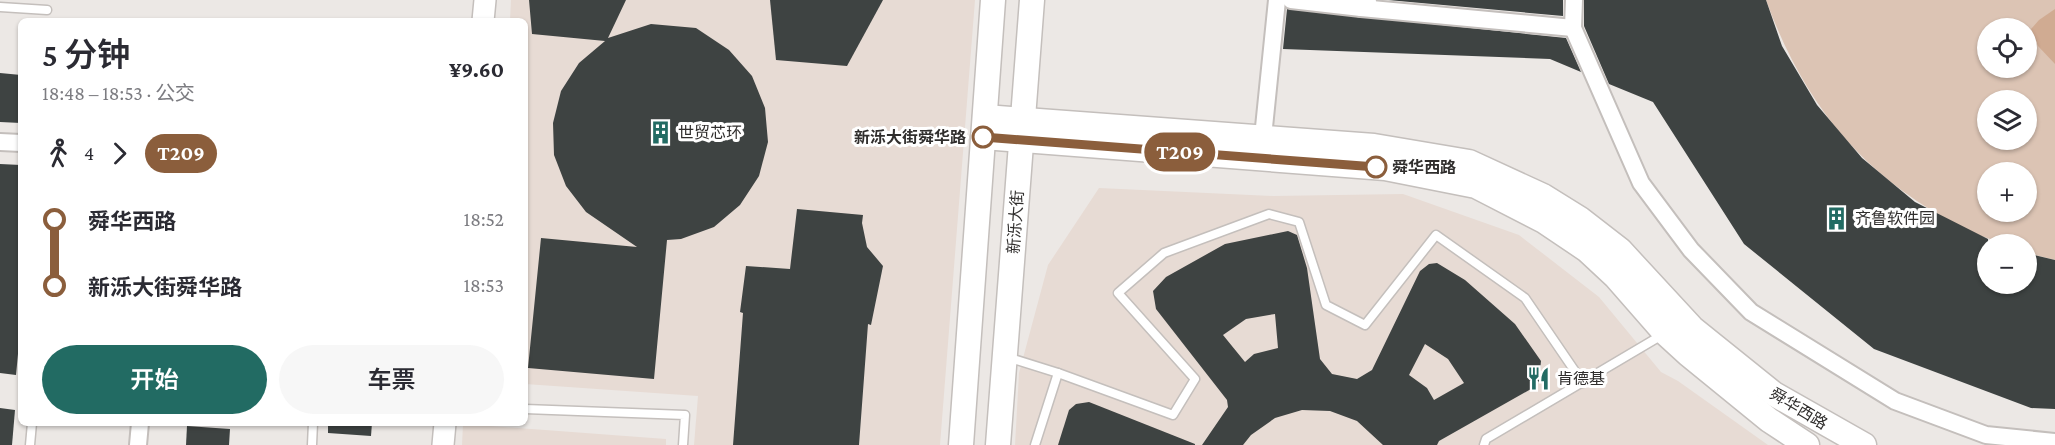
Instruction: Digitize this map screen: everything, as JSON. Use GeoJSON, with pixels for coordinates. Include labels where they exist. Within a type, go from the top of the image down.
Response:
{"type":"FeatureCollection","features":[{"type":"Feature","properties":{"kind":"main road"},"geometry":{"type":"LineString","coordinates":[[962,445],[993,0]]}},
{"type":"Feature","properties":{"kind":"main road","name":"新泺大街"},"geometry":{"type":"LineString","coordinates":[[998,445],[1032,0]]}},
{"type":"Feature","properties":{"kind":"main road","name":"舜华西路"},"geometry":{"type":"LineString","coordinates":[[984,127],[1385,168],[1476,186],[1544,221],[1587,250],[1616,277],[1665,333],[1769,420],[1807,445]]}},
{"type":"Feature","properties":{"kind":"main road","name":"舜华西路"},"geometry":{"type":"LineString","coordinates":[[1021,130],[1263,137],[1374,146],[1469,162],[1543,196],[1580,219],[1620,250],[1692,328],[1773,394],[1864,445]]}},
{"type":"Feature","properties":{"kind":"street"},"geometry":{"type":"LineString","coordinates":[[483,18],[485,0]]}},
{"type":"Feature","properties":{"kind":"street"},"geometry":{"type":"LineString","coordinates":[[1263,137],[1277,0]]}},
{"type":"Feature","properties":{"kind":"street"},"geometry":{"type":"LineString","coordinates":[[1291,0],[1366,4],[1573,28]]}},
{"type":"Feature","properties":{"kind":"street"},"geometry":{"type":"LineString","coordinates":[[1574,0],[1573,28],[1641,183],[1691,250],[1751,312],[1895,401],[1986,435],[2055,442]]}},
{"type":"Feature","properties":{"kind":"street"},"geometry":{"type":"LineString","coordinates":[[0,142],[18,143]]}},
{"type":"Feature","properties":{"kind":"street"},"geometry":{"type":"LineString","coordinates":[[138,445],[140,426]]}},
{"type":"Feature","properties":{"kind":"street"},"geometry":{"type":"LineString","coordinates":[[443,445],[445,426]]}},
{"type":"Feature","properties":{"kind":"lane"},"geometry":{"type":"LineString","coordinates":[[0,7],[47,10]]}},
{"type":"Feature","properties":{"kind":"lane"},"geometry":{"type":"LineString","coordinates":[[1005,356],[1173,415],[1195,379],[1118,293],[1164,253],[1269,214],[1299,222],[1326,305],[1365,325],[1436,235],[1525,297],[1583,383]]}},
{"type":"Feature","properties":{"kind":"lane"},"geometry":{"type":"LineString","coordinates":[[1484,445],[1486,439],[1665,333]]}},
{"type":"Feature","properties":{"kind":"lane"},"geometry":{"type":"LineString","coordinates":[[1035,445],[1058,373]]}},
{"type":"Feature","properties":{"kind":"lane"},"geometry":{"type":"LineString","coordinates":[[528,409],[685,415],[683,445]]}},
{"type":"Feature","properties":{"kind":"lane"},"geometry":{"type":"LineString","coordinates":[[30,445],[32,426]]}},
{"type":"Feature","properties":{"kind":"lane"},"geometry":{"type":"LineString","coordinates":[[312,445],[313,426]]}},
{"type":"Feature","properties":{"kind":"shaded area"},"geometry":{"type":"Polygon","coordinates":[[[511,0],[975,0],[940,445],[694,445],[698,396],[528,384],[528,18],[510,18],[511,0]]]}},
{"type":"Feature","properties":{"kind":"shaded area"},"geometry":{"type":"Polygon","coordinates":[[[1766,0],[2055,0],[2055,260],[2037,256],[2037,234],[1977,234],[1913,198],[1858,152],[1814,98],[1796,68],[1766,0]]]}},
{"type":"Feature","properties":{"kind":"shaded area"},"geometry":{"type":"Polygon","coordinates":[[[2055,9],[2055,64],[2037,44],[2037,22],[2055,9]]]}},
{"type":"Feature","properties":{"kind":"shaded area"},"geometry":{"type":"Polygon","coordinates":[[[1099,188],[1273,196],[1403,194],[1519,235],[1599,297],[1661,372],[1678,381],[1768,445],[1015,445],[1019,373],[1048,265],[1099,188]]]}},
{"type":"Feature","properties":{"kind":"shaded area"},"geometry":{"type":"Polygon","coordinates":[[[463,426],[666,439],[666,445],[462,445],[463,426]]]}},
{"type":"Feature","properties":{"kind":"building","name":"世贸芯环"},"geometry":{"type":"Polygon","coordinates":[[[529,0],[626,0],[608,38],[651,24],[696,28],[729,50],[752,76],[765,108],[768,142],[759,176],[740,205],[714,227],[681,239],[667,240],[654,379],[528,368],[541,238],[637,247],[586,212],[566,186],[554,155],[553,123],[561,91],[579,63],[605,41],[532,34],[529,0]]]}},
{"type":"Feature","properties":{"kind":"building"},"geometry":{"type":"Polygon","coordinates":[[[770,0],[883,0],[847,66],[776,60],[770,0]]]}},
{"type":"Feature","properties":{"kind":"building"},"geometry":{"type":"Polygon","coordinates":[[[1388,0],[1563,0],[1563,16],[1388,0]]]}},
{"type":"Feature","properties":{"kind":"building","name":"齐鲁软件园"},"geometry":{"type":"Polygon","coordinates":[[[1584,0],[1766,0],[1782,46],[1817,105],[1862,158],[1915,202],[1978,234],[1977,294],[2037,294],[2037,256],[2055,260],[2055,409],[2031,408],[1874,349],[1744,244],[1653,102],[1609,84],[1584,26],[1584,0]]]}},
{"type":"Feature","properties":{"kind":"building"},"geometry":{"type":"Polygon","coordinates":[[[1287,9],[1566,38],[1581,72],[1550,59],[1283,49],[1287,9]]]}},
{"type":"Feature","properties":{"kind":"building"},"geometry":{"type":"Polygon","coordinates":[[[0,73],[18,75],[18,123],[0,122],[0,73]]]}},
{"type":"Feature","properties":{"kind":"building"},"geometry":{"type":"Polygon","coordinates":[[[0,164],[18,165],[18,354],[16,375],[0,373],[0,164]]]}},
{"type":"Feature","properties":{"kind":"building"},"geometry":{"type":"Polygon","coordinates":[[[797,209],[863,215],[862,223],[867,247],[883,266],[871,325],[868,324],[859,445],[733,445],[743,313],[740,312],[746,266],[790,269],[797,209]]]}},
{"type":"Feature","properties":{"kind":"building"},"geometry":{"type":"Polygon","coordinates":[[[1288,231],[1297,235],[1307,268],[1320,359],[1332,374],[1357,379],[1372,370],[1420,271],[1429,264],[1437,263],[1465,280],[1515,324],[1541,361],[1539,381],[1531,389],[1439,441],[1437,445],[1383,445],[1357,421],[1330,411],[1302,410],[1275,418],[1251,435],[1243,445],[1202,445],[1228,407],[1227,400],[1156,309],[1153,291],[1166,277],[1225,244],[1288,231]],[[1275,314],[1246,319],[1223,335],[1245,362],[1254,354],[1278,348],[1275,314]],[[1425,344],[1409,375],[1427,388],[1434,400],[1464,383],[1448,359],[1425,344]]]}},
{"type":"Feature","properties":{"kind":"building"},"geometry":{"type":"Polygon","coordinates":[[[1089,402],[1195,445],[1058,445],[1069,410],[1076,404],[1089,402]]]}},
{"type":"Feature","properties":{"kind":"building"},"geometry":{"type":"Polygon","coordinates":[[[0,408],[15,410],[12,445],[0,445],[0,408]]]}},
{"type":"Feature","properties":{"kind":"building"},"geometry":{"type":"Polygon","coordinates":[[[187,426],[230,429],[229,445],[186,445],[187,426]]]}},
{"type":"Feature","properties":{"kind":"building"},"geometry":{"type":"Polygon","coordinates":[[[328,426],[372,426],[371,436],[328,433],[328,426]]]}},
{"type":"Feature","properties":{"kind":"bus line","name":"T209"},"geometry":{"type":"LineString","coordinates":[[983,137],[1376,167]]}},
{"type":"Feature","properties":{"kind":"place","name":"世贸芯环"},"geometry":{"type":"Point","coordinates":[660,132]}},
{"type":"Feature","properties":{"kind":"place","name":"新泺大街舜华路"},"geometry":{"type":"Point","coordinates":[983,137]}},
{"type":"Feature","properties":{"kind":"place","name":"舜华西路"},"geometry":{"type":"Point","coordinates":[1376,167]}},
{"type":"Feature","properties":{"kind":"place","name":"齐鲁软件园"},"geometry":{"type":"Point","coordinates":[1837,218]}},
{"type":"Feature","properties":{"kind":"place","name":"肯德基"},"geometry":{"type":"Point","coordinates":[1539,378]}}]}
